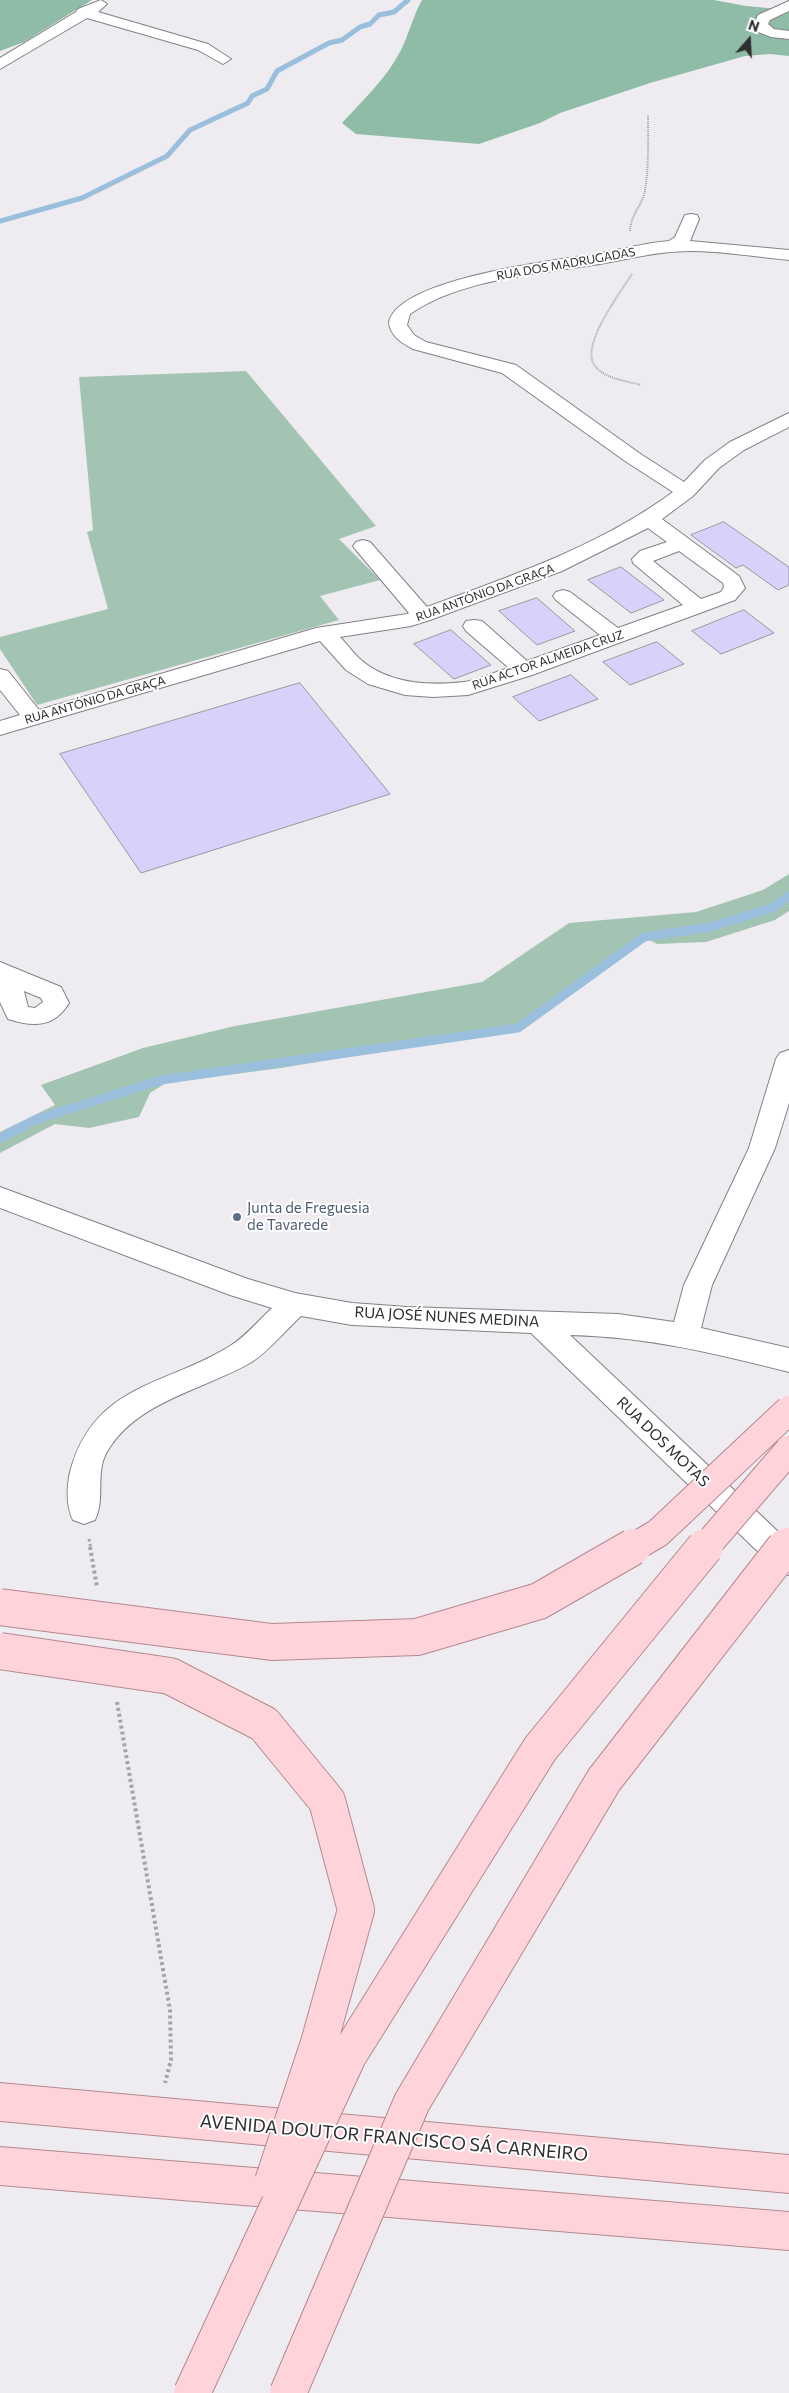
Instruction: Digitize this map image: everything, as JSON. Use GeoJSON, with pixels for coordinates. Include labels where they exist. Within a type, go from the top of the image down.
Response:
{"type":"FeatureCollection","features":[{"type":"Feature","properties":{"kind":"main road"},"geometry":{"type":"LineString","coordinates":[[0,1608],[272,1642],[417,1637],[540,1601],[658,1533],[789,1410]]}},
{"type":"Feature","properties":{"kind":"main road"},"geometry":{"type":"LineString","coordinates":[[192,2393],[348,2056],[540,1749],[748,1494],[789,1450]]}},
{"type":"Feature","properties":{"kind":"main road"},"geometry":{"type":"LineString","coordinates":[[288,2393],[412,2102],[604,1780],[789,1542]]}},
{"type":"Feature","properties":{"kind":"main road"},"geometry":{"type":"LineString","coordinates":[[0,1651],[170,1676],[264,1724],[327,1801],[356,1910],[319,2043],[236,2298]]}},
{"type":"Feature","properties":{"kind":"main road","name":"AVENIDA DOUTOR FRANCISCO SÁ CARNEIRO"},"geometry":{"type":"LineString","coordinates":[[0,2102],[789,2174]]}},
{"type":"Feature","properties":{"kind":"main road"},"geometry":{"type":"LineString","coordinates":[[0,2166],[789,2231]]}},
{"type":"Feature","properties":{"kind":"street"},"geometry":{"type":"LineString","coordinates":[[0,64],[83,12],[108,0]]}},
{"type":"Feature","properties":{"kind":"street"},"geometry":{"type":"LineString","coordinates":[[789,5],[763,18],[761,24],[763,29],[771,33],[789,35]]}},
{"type":"Feature","properties":{"kind":"street"},"geometry":{"type":"LineString","coordinates":[[83,12],[203,47],[223,59]]}},
{"type":"Feature","properties":{"kind":"street"},"geometry":{"type":"LineString","coordinates":[[674,246],[683,239],[691,219]]}},
{"type":"Feature","properties":{"kind":"street","name":"RUA DOS MADRUGADAS"},"geometry":{"type":"LineString","coordinates":[[686,492],[632,457],[509,368],[425,348],[408,340],[399,329],[398,319],[404,310],[420,300],[511,272],[638,251],[674,246],[789,255]]}},
{"type":"Feature","properties":{"kind":"street","name":"RUA ANTÓNIO DA GRAÇA"},"geometry":{"type":"LineString","coordinates":[[0,728],[324,633],[411,620],[555,567],[604,544],[649,519],[686,492],[712,464],[737,446],[789,419]]}},
{"type":"Feature","properties":{"kind":"street","name":"RUA ACTOR ALMEIDA CRUZ"},"geometry":{"type":"LineString","coordinates":[[324,633],[354,665],[376,679],[404,688],[433,690],[468,688],[524,670],[728,596],[736,588],[732,580],[649,519]]}},
{"type":"Feature","properties":{"kind":"street"},"geometry":{"type":"LineString","coordinates":[[683,544],[648,555],[642,558],[643,563],[698,607]]}},
{"type":"Feature","properties":{"kind":"street"},"geometry":{"type":"LineString","coordinates":[[363,546],[423,616]]}},
{"type":"Feature","properties":{"kind":"street"},"geometry":{"type":"LineString","coordinates":[[563,596],[616,637]]}},
{"type":"Feature","properties":{"kind":"street"},"geometry":{"type":"LineString","coordinates":[[474,626],[524,670]]}},
{"type":"Feature","properties":{"kind":"street"},"geometry":{"type":"LineString","coordinates":[[0,676],[34,718]]}},
{"type":"Feature","properties":{"kind":"street"},"geometry":{"type":"LineString","coordinates":[[685,1335],[698,1285],[762,1148],[789,1060]]}},
{"type":"Feature","properties":{"kind":"street","name":"RUA JOSÉ NUNES MEDINA"},"geometry":{"type":"LineString","coordinates":[[0,1197],[240,1287],[295,1304],[352,1314],[407,1318],[618,1324],[685,1335],[789,1360]]}},
{"type":"Feature","properties":{"kind":"street"},"geometry":{"type":"LineString","coordinates":[[84,1512],[84,1476],[93,1446],[112,1421],[138,1403],[241,1354],[295,1304]]}},
{"type":"Feature","properties":{"kind":"street","name":"RUA DOS MOTAS"},"geometry":{"type":"LineString","coordinates":[[537,1321],[789,1562]]}},
{"type":"Feature","properties":{"kind":"path"},"geometry":{"type":"LineString","coordinates":[[641,385],[606,374],[593,365],[589,354],[591,345],[614,302],[623,291],[638,251],[632,220],[645,192],[645,175],[648,166],[648,115]]}},
{"type":"Feature","properties":{"kind":"path"},"geometry":{"type":"LineString","coordinates":[[84,1512],[97,1590]]}},
{"type":"Feature","properties":{"kind":"path"},"geometry":{"type":"LineString","coordinates":[[116,1697],[170,2010],[171,2060],[155,2116]]}},
{"type":"Feature","properties":{"kind":"green space"},"geometry":{"type":"Polygon","coordinates":[[[0,0],[92,0],[24,42],[0,51],[0,0]]]}},
{"type":"Feature","properties":{"kind":"green space"},"geometry":{"type":"Polygon","coordinates":[[[422,0],[714,0],[746,6],[789,10],[789,56],[770,54],[745,56],[650,83],[560,113],[540,123],[479,144],[356,134],[342,123],[389,70],[404,44],[422,0]]]}},
{"type":"Feature","properties":{"kind":"green space"},"geometry":{"type":"Polygon","coordinates":[[[246,371],[376,526],[339,539],[380,580],[320,596],[339,620],[37,705],[0,649],[0,637],[108,609],[87,532],[93,530],[79,377],[246,371]]]}},
{"type":"Feature","properties":{"kind":"green space"},"geometry":{"type":"Polygon","coordinates":[[[789,874],[789,911],[775,920],[706,942],[657,944],[644,937],[518,1028],[281,1068],[166,1083],[150,1093],[139,1117],[89,1128],[55,1124],[0,1153],[0,1132],[55,1105],[41,1085],[143,1048],[235,1026],[482,982],[569,923],[696,912],[763,890],[789,874]]]}},
{"type":"Feature","properties":{"kind":"building"},"geometry":{"type":"Polygon","coordinates":[[[724,522],[789,567],[789,585],[778,590],[743,565],[736,568],[691,535],[724,522]]]}},
{"type":"Feature","properties":{"kind":"building"},"geometry":{"type":"Polygon","coordinates":[[[621,567],[664,600],[631,613],[588,580],[621,567]]]}},
{"type":"Feature","properties":{"kind":"building"},"geometry":{"type":"Polygon","coordinates":[[[537,598],[575,631],[537,645],[499,611],[537,598]]]}},
{"type":"Feature","properties":{"kind":"building"},"geometry":{"type":"Polygon","coordinates":[[[744,610],[774,633],[721,654],[692,631],[744,610]]]}},
{"type":"Feature","properties":{"kind":"building"},"geometry":{"type":"Polygon","coordinates":[[[451,630],[491,665],[454,679],[414,644],[451,630]]]}},
{"type":"Feature","properties":{"kind":"building"},"geometry":{"type":"Polygon","coordinates":[[[657,642],[684,664],[630,685],[603,662],[657,642]]]}},
{"type":"Feature","properties":{"kind":"building"},"geometry":{"type":"Polygon","coordinates":[[[571,675],[598,699],[539,721],[513,697],[571,675]]]}},
{"type":"Feature","properties":{"kind":"building"},"geometry":{"type":"Polygon","coordinates":[[[300,683],[390,794],[141,873],[60,754],[300,683]]]}},
{"type":"Feature","properties":{"kind":"waterway"},"geometry":{"type":"LineString","coordinates":[[0,221],[82,198],[167,156],[190,130],[248,103],[252,96],[267,89],[277,71],[329,43],[342,40],[360,27],[370,24],[379,15],[394,12],[408,0]]}},
{"type":"Feature","properties":{"kind":"waterway"},"geometry":{"type":"LineString","coordinates":[[0,1138],[35,1120],[161,1080],[518,1028],[644,937],[710,927],[772,908],[789,896]]}},
{"type":"Feature","properties":{"kind":"place","name":"Junta de Freguesia de Tavarede"},"geometry":{"type":"Point","coordinates":[237,1217]}}]}
